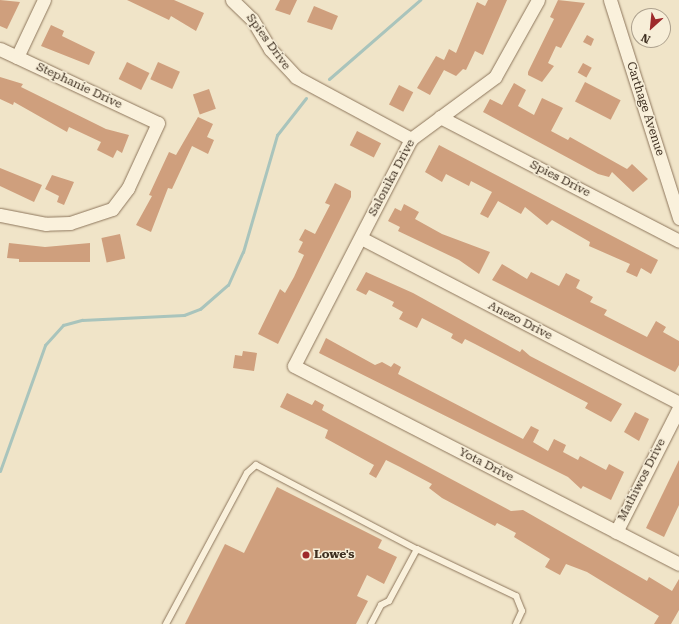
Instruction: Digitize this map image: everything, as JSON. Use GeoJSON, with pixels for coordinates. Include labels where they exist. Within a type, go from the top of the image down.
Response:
{"type":"FeatureCollection","features":[{"type":"Feature","properties":{"kind":"street"},"geometry":{"type":"LineString","coordinates":[[17,57],[44,0]]}},
{"type":"Feature","properties":{"kind":"street","name":"Spies Drive"},"geometry":{"type":"LineString","coordinates":[[232,0],[252,19],[278,60],[296,77],[411,139]]}},
{"type":"Feature","properties":{"kind":"street","name":"Salonika Drive"},"geometry":{"type":"LineString","coordinates":[[294,366],[411,139],[500,71],[538,0]]}},
{"type":"Feature","properties":{"kind":"street","name":"Carthage Avenue"},"geometry":{"type":"LineString","coordinates":[[610,0],[679,218]]}},
{"type":"Feature","properties":{"kind":"street","name":"Stephanie Drive"},"geometry":{"type":"LineString","coordinates":[[0,49],[158,123],[128,188],[112,208],[70,223],[46,224],[0,215]]}},
{"type":"Feature","properties":{"kind":"street","name":"Spies Drive"},"geometry":{"type":"LineString","coordinates":[[440,117],[679,241]]}},
{"type":"Feature","properties":{"kind":"street","name":"Anezo Drive"},"geometry":{"type":"LineString","coordinates":[[361,238],[679,403]]}},
{"type":"Feature","properties":{"kind":"street","name":"Yota Drive"},"geometry":{"type":"LineString","coordinates":[[294,366],[679,564]]}},
{"type":"Feature","properties":{"kind":"street","name":"Mathiwos Drive"},"geometry":{"type":"LineString","coordinates":[[616,532],[679,408]]}},
{"type":"Feature","properties":{"kind":"lane"},"geometry":{"type":"LineString","coordinates":[[166,624],[247,473],[256,465],[418,550],[516,596],[522,611],[516,624]]}},
{"type":"Feature","properties":{"kind":"lane"},"geometry":{"type":"LineString","coordinates":[[371,624],[418,550]]}},
{"type":"Feature","properties":{"kind":"building"},"geometry":{"type":"Polygon","coordinates":[[[0,0],[20,2],[7,29],[0,26],[0,0]]]}},
{"type":"Feature","properties":{"kind":"building"},"geometry":{"type":"Polygon","coordinates":[[[127,0],[174,0],[204,13],[196,31],[171,16],[169,20],[127,0]]]}},
{"type":"Feature","properties":{"kind":"building"},"geometry":{"type":"Polygon","coordinates":[[[280,0],[297,0],[290,15],[275,10],[280,0]]]}},
{"type":"Feature","properties":{"kind":"building"},"geometry":{"type":"Polygon","coordinates":[[[488,0],[507,0],[483,55],[475,51],[466,70],[463,69],[456,76],[444,70],[430,95],[417,88],[436,56],[444,60],[449,49],[456,53],[477,2],[485,6],[488,0]]]}},
{"type":"Feature","properties":{"kind":"building"},"geometry":{"type":"Polygon","coordinates":[[[558,0],[585,3],[561,48],[556,46],[548,63],[554,66],[542,82],[528,75],[528,72],[554,19],[550,17],[558,0]]]}},
{"type":"Feature","properties":{"kind":"building"},"geometry":{"type":"Polygon","coordinates":[[[314,6],[338,16],[332,30],[307,22],[314,6]]]}},
{"type":"Feature","properties":{"kind":"building"},"geometry":{"type":"Polygon","coordinates":[[[51,25],[64,31],[62,36],[95,52],[89,65],[41,46],[51,25]]]}},
{"type":"Feature","properties":{"kind":"building"},"geometry":{"type":"Polygon","coordinates":[[[587,35],[594,39],[591,46],[583,42],[587,35]]]}},
{"type":"Feature","properties":{"kind":"building"},"geometry":{"type":"Polygon","coordinates":[[[127,62],[149,73],[141,90],[119,79],[127,62]]]}},
{"type":"Feature","properties":{"kind":"building"},"geometry":{"type":"Polygon","coordinates":[[[158,62],[180,72],[172,89],[150,79],[158,62]]]}},
{"type":"Feature","properties":{"kind":"building"},"geometry":{"type":"Polygon","coordinates":[[[583,63],[592,68],[586,77],[578,73],[583,63]]]}},
{"type":"Feature","properties":{"kind":"building"},"geometry":{"type":"Polygon","coordinates":[[[0,77],[23,84],[21,87],[106,129],[129,135],[122,153],[117,150],[113,158],[97,150],[101,142],[69,127],[67,132],[14,102],[13,105],[0,99],[0,77]]]}},
{"type":"Feature","properties":{"kind":"building"},"geometry":{"type":"Polygon","coordinates":[[[585,82],[621,100],[611,120],[575,102],[585,82]]]}},
{"type":"Feature","properties":{"kind":"building"},"geometry":{"type":"Polygon","coordinates":[[[514,83],[526,90],[518,106],[534,115],[542,98],[563,108],[551,131],[568,140],[570,137],[627,169],[632,164],[648,179],[633,192],[612,172],[609,177],[598,174],[483,112],[490,99],[502,105],[514,83]]]}},
{"type":"Feature","properties":{"kind":"building"},"geometry":{"type":"Polygon","coordinates":[[[399,85],[413,92],[403,112],[389,105],[399,85]]]}},
{"type":"Feature","properties":{"kind":"building"},"geometry":{"type":"Polygon","coordinates":[[[209,89],[216,109],[200,114],[193,95],[209,89]]]}},
{"type":"Feature","properties":{"kind":"building"},"geometry":{"type":"Polygon","coordinates":[[[198,117],[213,124],[207,137],[214,140],[208,154],[192,146],[172,189],[168,188],[151,232],[136,225],[152,196],[149,195],[169,152],[176,155],[198,117]]]}},
{"type":"Feature","properties":{"kind":"building"},"geometry":{"type":"Polygon","coordinates":[[[357,131],[381,143],[374,158],[350,145],[357,131]]]}},
{"type":"Feature","properties":{"kind":"building"},"geometry":{"type":"Polygon","coordinates":[[[439,145],[658,260],[651,274],[641,268],[637,277],[626,272],[630,264],[589,246],[590,242],[552,220],[547,225],[525,207],[521,214],[498,201],[488,218],[480,214],[492,192],[471,181],[469,186],[446,174],[442,182],[425,172],[439,145]]]}},
{"type":"Feature","properties":{"kind":"building"},"geometry":{"type":"Polygon","coordinates":[[[0,168],[42,185],[34,202],[0,186],[0,168]]]}},
{"type":"Feature","properties":{"kind":"building"},"geometry":{"type":"Polygon","coordinates":[[[52,175],[74,182],[64,205],[57,202],[59,196],[45,189],[52,175]]]}},
{"type":"Feature","properties":{"kind":"building"},"geometry":{"type":"Polygon","coordinates":[[[335,183],[351,191],[351,197],[278,344],[258,334],[280,289],[285,293],[304,255],[298,252],[303,242],[299,240],[305,229],[315,234],[330,205],[325,203],[335,183]]]}},
{"type":"Feature","properties":{"kind":"building"},"geometry":{"type":"Polygon","coordinates":[[[404,204],[419,212],[415,219],[442,234],[490,252],[479,274],[459,260],[398,231],[400,227],[388,221],[395,208],[401,211],[404,204]]]}},
{"type":"Feature","properties":{"kind":"building"},"geometry":{"type":"Polygon","coordinates":[[[120,234],[125,258],[107,262],[101,238],[120,234]]]}},
{"type":"Feature","properties":{"kind":"building"},"geometry":{"type":"Polygon","coordinates":[[[9,243],[45,247],[90,243],[90,262],[19,262],[19,259],[7,258],[9,243]]]}},
{"type":"Feature","properties":{"kind":"building"},"geometry":{"type":"Polygon","coordinates":[[[502,264],[527,279],[531,272],[559,286],[566,273],[580,280],[576,288],[593,297],[590,302],[607,310],[604,315],[647,337],[656,321],[666,327],[663,332],[679,341],[679,365],[675,372],[492,280],[502,264]]]}},
{"type":"Feature","properties":{"kind":"building"},"geometry":{"type":"Polygon","coordinates":[[[366,272],[413,293],[520,352],[522,349],[530,356],[622,404],[611,422],[585,408],[588,403],[465,339],[462,344],[451,338],[453,334],[422,318],[417,328],[399,319],[403,312],[392,306],[394,302],[369,290],[366,295],[356,290],[366,272]]]}},
{"type":"Feature","properties":{"kind":"building"},"geometry":{"type":"Polygon","coordinates":[[[326,338],[375,365],[382,362],[391,367],[394,363],[401,367],[398,374],[523,439],[531,426],[539,430],[533,442],[548,451],[554,439],[566,445],[563,452],[578,460],[580,456],[606,470],[609,464],[624,472],[611,500],[583,486],[581,489],[568,477],[319,353],[326,338]]]}},
{"type":"Feature","properties":{"kind":"building"},"geometry":{"type":"Polygon","coordinates":[[[243,351],[257,353],[254,371],[233,368],[235,355],[242,356],[243,351]]]}},
{"type":"Feature","properties":{"kind":"building"},"geometry":{"type":"Polygon","coordinates":[[[287,393],[312,405],[315,400],[324,405],[322,410],[331,415],[511,511],[523,510],[647,581],[649,577],[672,591],[679,579],[679,610],[671,624],[654,624],[659,616],[587,572],[566,564],[560,575],[545,567],[550,559],[514,537],[516,533],[497,523],[495,526],[442,498],[429,488],[432,484],[386,460],[376,478],[369,474],[374,465],[325,438],[328,430],[280,407],[287,393]]]}},
{"type":"Feature","properties":{"kind":"building"},"geometry":{"type":"Polygon","coordinates":[[[635,412],[649,419],[639,441],[624,432],[635,412]]]}},
{"type":"Feature","properties":{"kind":"building"},"geometry":{"type":"Polygon","coordinates":[[[679,460],[679,505],[664,537],[646,528],[679,460]]]}},
{"type":"Feature","properties":{"kind":"building","name":"Lowe's"},"geometry":{"type":"Polygon","coordinates":[[[277,487],[382,540],[378,548],[397,557],[384,584],[367,575],[357,596],[368,601],[356,624],[185,624],[225,544],[244,553],[277,487]]]}},
{"type":"Feature","properties":{"kind":"waterway"},"geometry":{"type":"LineString","coordinates":[[329,79],[420,0]]}},
{"type":"Feature","properties":{"kind":"waterway"},"geometry":{"type":"LineString","coordinates":[[0,471],[45,345],[63,325],[82,320],[184,315],[200,309],[228,285],[243,252],[277,135],[306,98]]}},
{"type":"Feature","properties":{"kind":"place","name":"Lowe's"},"geometry":{"type":"Point","coordinates":[306,555]}}]}
